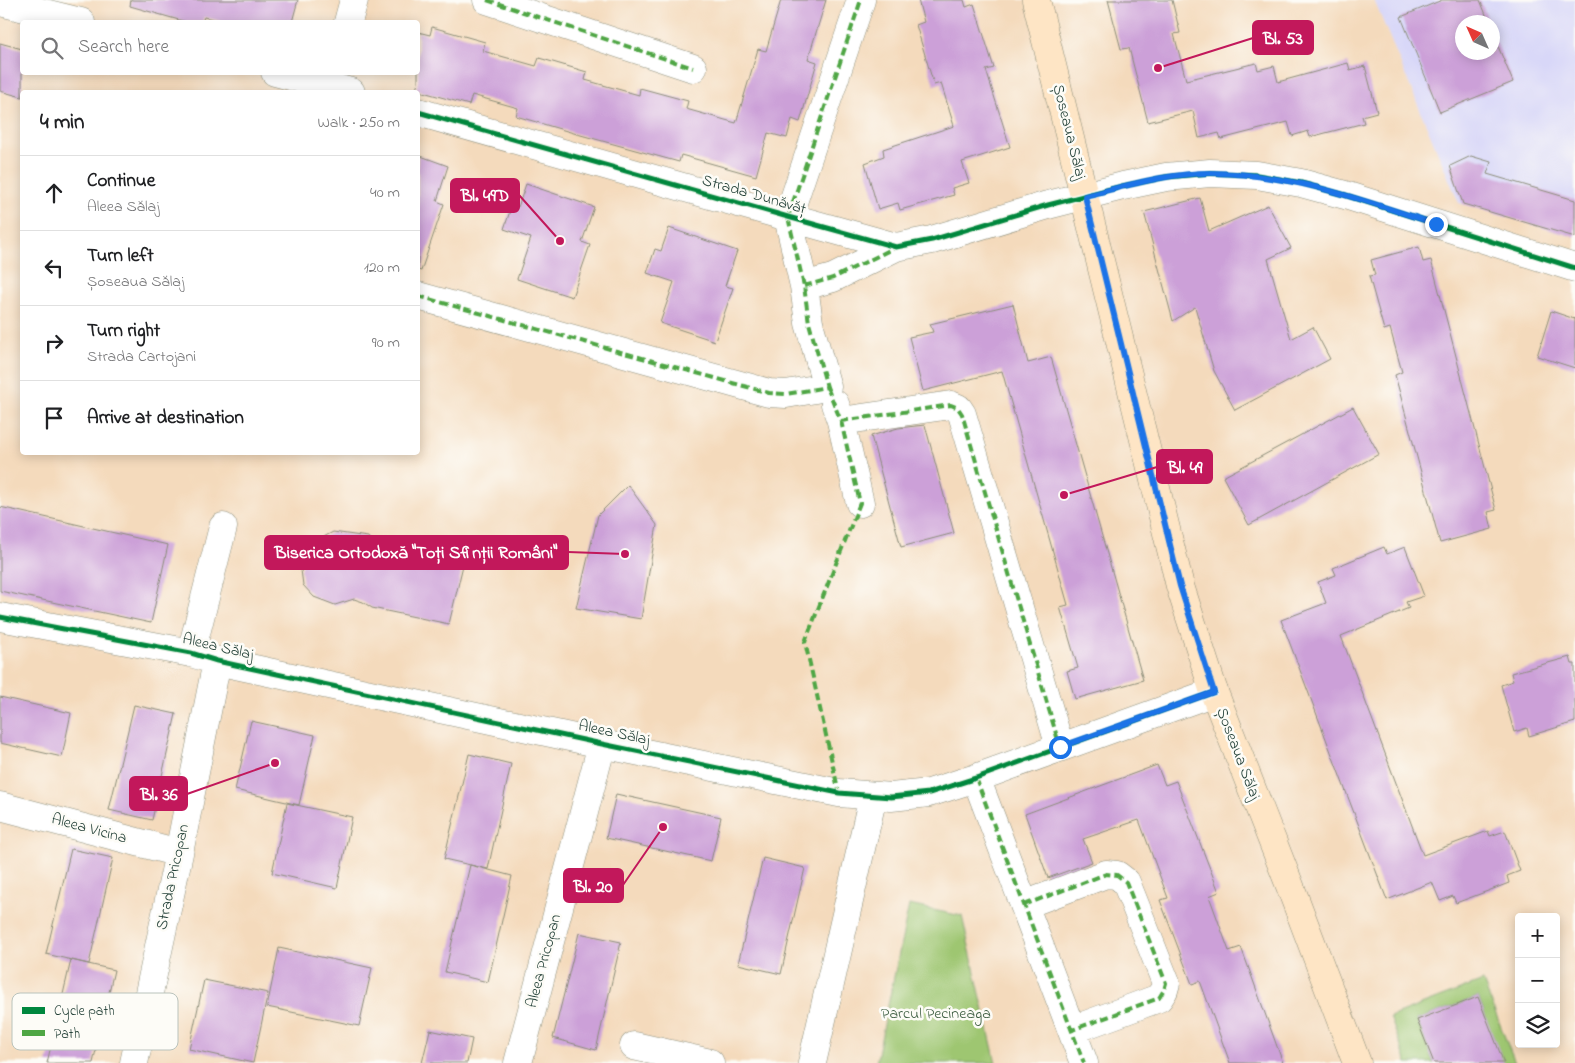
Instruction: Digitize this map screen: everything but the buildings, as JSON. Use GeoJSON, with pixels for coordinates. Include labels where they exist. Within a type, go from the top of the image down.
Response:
{"type":"FeatureCollection","features":[{"type":"Feature","properties":{"kind":"street"},"geometry":{"type":"LineString","coordinates":[[349,20],[354,0]]}},
{"type":"Feature","properties":{"kind":"street"},"geometry":{"type":"LineString","coordinates":[[860,503],[841,420],[827,387],[809,323],[804,286],[788,217],[861,0]]}},
{"type":"Feature","properties":{"kind":"street","name":"Șoseaua Sălaj"},"geometry":{"type":"LineString","coordinates":[[1036,0],[1180,586],[1214,692],[1357,1063]]}},
{"type":"Feature","properties":{"kind":"street"},"geometry":{"type":"LineString","coordinates":[[0,2],[73,20]]}},
{"type":"Feature","properties":{"kind":"street"},"geometry":{"type":"LineString","coordinates":[[499,2],[694,68]]}},
{"type":"Feature","properties":{"kind":"street"},"geometry":{"type":"LineString","coordinates":[[288,75],[337,86]]}},
{"type":"Feature","properties":{"kind":"street","name":"Strada Dunăvăț"},"geometry":{"type":"LineString","coordinates":[[420,113],[896,247],[932,240],[1048,205],[1085,196],[1166,177],[1210,173],[1257,175],[1345,195],[1575,268]]}},
{"type":"Feature","properties":{"kind":"street"},"geometry":{"type":"LineString","coordinates":[[804,286],[833,278],[896,247]]}},
{"type":"Feature","properties":{"kind":"street"},"geometry":{"type":"LineString","coordinates":[[420,297],[769,393],[786,394],[827,387]]}},
{"type":"Feature","properties":{"kind":"street"},"geometry":{"type":"LineString","coordinates":[[841,420],[951,405],[958,408],[962,414],[1060,747]]}},
{"type":"Feature","properties":{"kind":"street"},"geometry":{"type":"LineString","coordinates":[[191,653],[223,527]]}},
{"type":"Feature","properties":{"kind":"street","name":"Aleea Sălaj"},"geometry":{"type":"LineString","coordinates":[[0,617],[191,653],[217,661],[839,793],[873,796],[906,796],[929,793],[976,778],[1214,692]]}},
{"type":"Feature","properties":{"kind":"street","name":"Strada Pricopan"},"geometry":{"type":"LineString","coordinates":[[149,993],[217,661]]}},
{"type":"Feature","properties":{"kind":"street","name":"Aleea Pricopan"},"geometry":{"type":"LineString","coordinates":[[518,1063],[602,744]]}},
{"type":"Feature","properties":{"kind":"street"},"geometry":{"type":"LineString","coordinates":[[976,778],[1084,1063]]}},
{"type":"Feature","properties":{"kind":"street"},"geometry":{"type":"LineString","coordinates":[[812,1063],[873,796]]}},
{"type":"Feature","properties":{"kind":"street","name":"Aleea Vicina"},"geometry":{"type":"LineString","coordinates":[[0,806],[179,853]]}},
{"type":"Feature","properties":{"kind":"street"},"geometry":{"type":"LineString","coordinates":[[1024,905],[1106,874],[1117,874],[1126,882],[1166,983],[1164,990],[1158,998],[1072,1030]]}},
{"type":"Feature","properties":{"kind":"street"},"geometry":{"type":"LineString","coordinates":[[634,1046],[710,1063]]}},
{"type":"Feature","properties":{"kind":"street","name":"Strada Pricopan"},"geometry":{"type":"LineString","coordinates":[[134,1063],[137,1050]]}},
{"type":"Feature","properties":{"kind":"shaded area"},"geometry":{"type":"Polygon","coordinates":[[[1374,0],[1575,0],[1575,237],[1459,203],[1374,0]]]}},
{"type":"Feature","properties":{"kind":"green space","name":"Parcul Pecineaga"},"geometry":{"type":"Polygon","coordinates":[[[909,905],[962,916],[996,1063],[876,1063],[909,905]]]}},
{"type":"Feature","properties":{"kind":"green space"},"geometry":{"type":"Polygon","coordinates":[[[1483,981],[1515,1063],[1503,1063],[1478,997],[1417,1020],[1434,1063],[1407,1063],[1390,1017],[1483,981]]]}},
{"type":"Feature","properties":{"kind":"marked path"},"geometry":{"type":"LineString","coordinates":[[487,0],[693,68]]}},
{"type":"Feature","properties":{"kind":"marked path"},"geometry":{"type":"LineString","coordinates":[[420,297],[769,393],[786,394],[827,387],[809,323],[804,286],[788,217],[861,0]]}},
{"type":"Feature","properties":{"kind":"marked path"},"geometry":{"type":"LineString","coordinates":[[804,286],[833,278],[896,247]]}},
{"type":"Feature","properties":{"kind":"marked path"},"geometry":{"type":"LineString","coordinates":[[827,387],[841,421],[860,503],[805,642],[839,793]]}},
{"type":"Feature","properties":{"kind":"marked path"},"geometry":{"type":"LineString","coordinates":[[841,421],[951,405],[958,408],[962,414],[1060,747]]}},
{"type":"Feature","properties":{"kind":"marked path"},"geometry":{"type":"LineString","coordinates":[[976,778],[1084,1063]]}},
{"type":"Feature","properties":{"kind":"marked path"},"geometry":{"type":"LineString","coordinates":[[1024,905],[1106,874],[1117,875],[1126,882],[1166,983],[1159,998],[1072,1030]]}},
{"type":"Feature","properties":{"kind":"cycle path"},"geometry":{"type":"LineString","coordinates":[[420,113],[896,247],[932,240],[1048,205],[1123,186],[1166,177],[1210,173],[1257,175],[1301,183],[1345,195],[1575,268]]}},
{"type":"Feature","properties":{"kind":"cycle path"},"geometry":{"type":"LineString","coordinates":[[0,617],[191,653],[217,661],[839,793],[891,797],[929,793],[976,778],[1214,692]]}},
{"type":"Feature","properties":{"kind":"place","name":"Bl. 53"},"geometry":{"type":"Point","coordinates":[1158,68]}},
{"type":"Feature","properties":{"kind":"place","name":"Bl. 49D"},"geometry":{"type":"Point","coordinates":[560,241]}},
{"type":"Feature","properties":{"kind":"place","name":"Bl. 49"},"geometry":{"type":"Point","coordinates":[1064,495]}},
{"type":"Feature","properties":{"kind":"place","name":"Biserica Ortodoxă \"Toți Sfinții Români\""},"geometry":{"type":"Point","coordinates":[625,554]}},
{"type":"Feature","properties":{"kind":"place","name":"Bl. 36"},"geometry":{"type":"Point","coordinates":[275,763]}},
{"type":"Feature","properties":{"kind":"place","name":"Bl. 20"},"geometry":{"type":"Point","coordinates":[663,827]}},
{"type":"Feature","properties":{"kind":"route"},"geometry":{"type":"LineString","coordinates":[[1060,747],[1214,692],[1180,586],[1085,196],[1166,177],[1210,173],[1257,175],[1345,195],[1436,224]]}}]}
